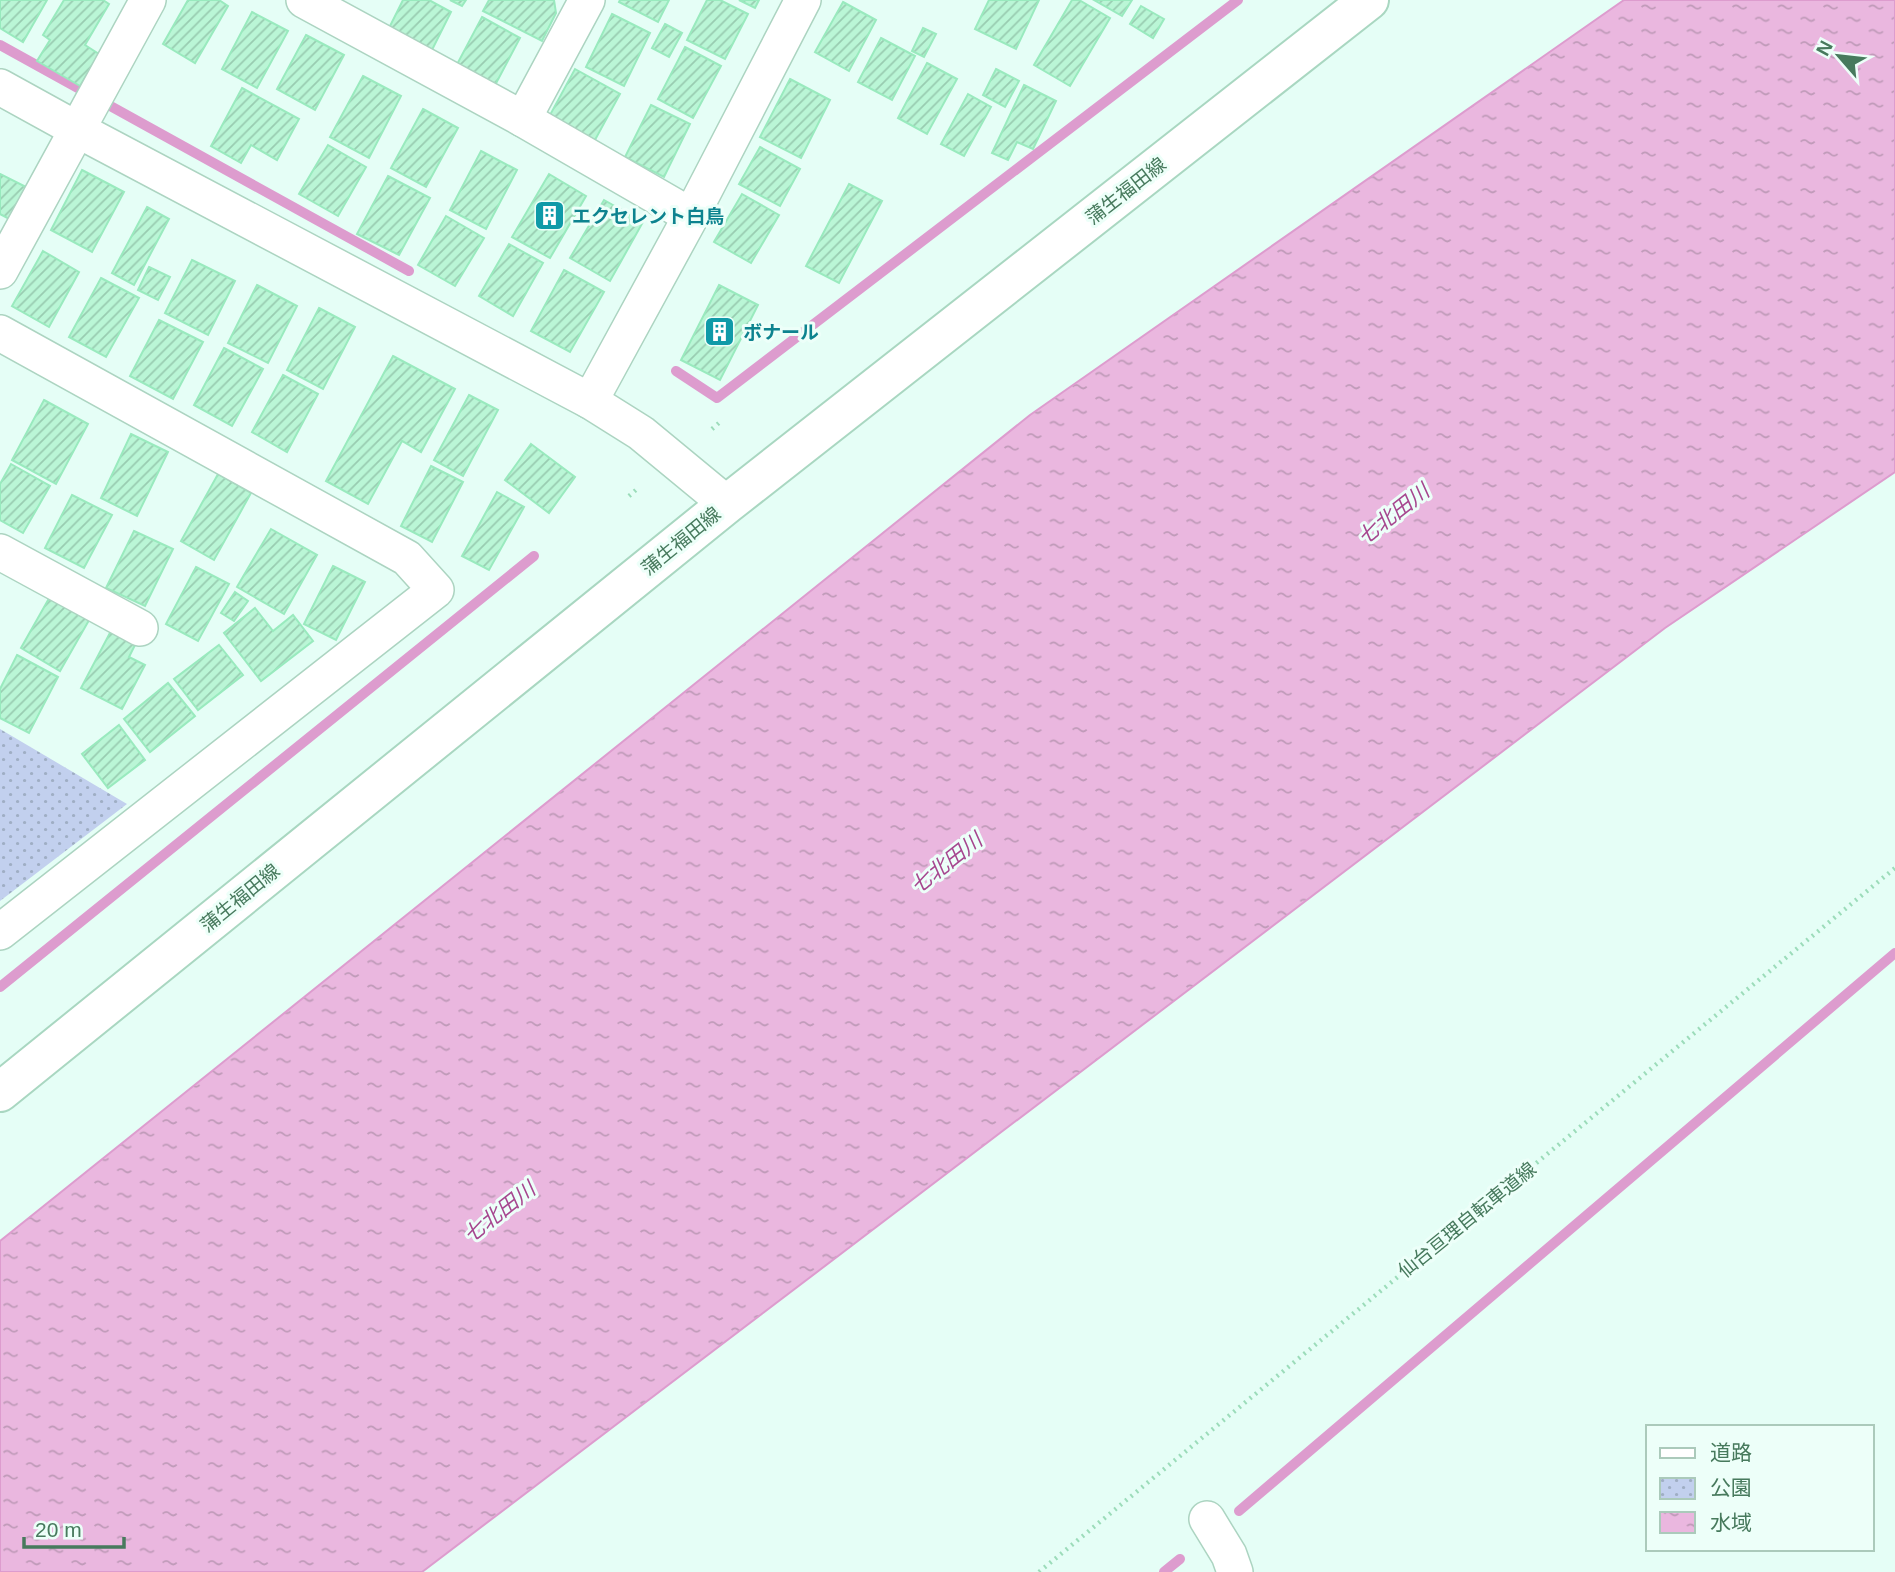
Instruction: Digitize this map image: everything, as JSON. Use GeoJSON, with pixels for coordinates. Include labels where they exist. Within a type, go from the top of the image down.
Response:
{"type":"FeatureCollection","features":[{"type":"Feature","properties":{"kind":"main road","name":"蒲生福田線"},"geometry":{"type":"LineString","coordinates":[[0,1092],[727,504],[1369,0]]}},
{"type":"Feature","properties":{"kind":"street"},"geometry":{"type":"LineString","coordinates":[[0,271],[148,0]]}},
{"type":"Feature","properties":{"kind":"street"},"geometry":{"type":"LineString","coordinates":[[304,0],[354,12],[523,119],[691,216]]}},
{"type":"Feature","properties":{"kind":"street"},"geometry":{"type":"LineString","coordinates":[[523,119],[587,0]]}},
{"type":"Feature","properties":{"kind":"street"},"geometry":{"type":"LineString","coordinates":[[590,401],[691,216],[803,0]]}},
{"type":"Feature","properties":{"kind":"street"},"geometry":{"type":"LineString","coordinates":[[0,87],[90,108],[590,401],[641,433],[727,504]]}},
{"type":"Feature","properties":{"kind":"street"},"geometry":{"type":"LineString","coordinates":[[0,334],[407,558],[436,590],[0,932]]}},
{"type":"Feature","properties":{"kind":"street"},"geometry":{"type":"LineString","coordinates":[[0,552],[141,628]]}},
{"type":"Feature","properties":{"kind":"street"},"geometry":{"type":"LineString","coordinates":[[1207,1519],[1236,1572]]}},
{"type":"Feature","properties":{"kind":"path"},"geometry":{"type":"LineString","coordinates":[[712,429],[720,422]]}},
{"type":"Feature","properties":{"kind":"path"},"geometry":{"type":"LineString","coordinates":[[629,496],[637,489]]}},
{"type":"Feature","properties":{"kind":"path","name":"仙台亘理自転車道線"},"geometry":{"type":"LineString","coordinates":[[1039,1572],[1895,868]]}},
{"type":"Feature","properties":{"kind":"green space"},"geometry":{"type":"Polygon","coordinates":[[[0,729],[127,804],[0,901],[0,729]]]}},
{"type":"Feature","properties":{"kind":"water","name":"七北田川"},"geometry":{"type":"Polygon","coordinates":[[[1624,0],[1895,0],[1895,472],[1665,628],[422,1572],[0,1572],[0,1241],[1030,415],[1624,0]]]}},
{"type":"Feature","properties":{"kind":"building"},"geometry":{"type":"Polygon","coordinates":[[[0,0],[47,0],[23,42],[0,28],[0,0]]]}},
{"type":"Feature","properties":{"kind":"building"},"geometry":{"type":"Polygon","coordinates":[[[64,0],[103,0],[109,4],[85,45],[99,54],[80,86],[37,61],[50,40],[43,35],[64,0]]]}},
{"type":"Feature","properties":{"kind":"building"},"geometry":{"type":"Polygon","coordinates":[[[188,0],[219,0],[228,6],[195,63],[163,44],[188,0]]]}},
{"type":"Feature","properties":{"kind":"building"},"geometry":{"type":"Polygon","coordinates":[[[403,0],[429,0],[451,12],[430,54],[387,32],[403,0]]]}},
{"type":"Feature","properties":{"kind":"building"},"geometry":{"type":"Polygon","coordinates":[[[450,0],[466,0],[462,6],[450,0]]]}},
{"type":"Feature","properties":{"kind":"building"},"geometry":{"type":"Polygon","coordinates":[[[489,0],[554,0],[556,13],[542,41],[483,11],[489,0]]]}},
{"type":"Feature","properties":{"kind":"building"},"geometry":{"type":"Polygon","coordinates":[[[669,0],[658,22],[619,2],[669,0]]]}},
{"type":"Feature","properties":{"kind":"building"},"geometry":{"type":"Polygon","coordinates":[[[707,0],[720,0],[748,14],[725,59],[687,40],[707,0]]]}},
{"type":"Feature","properties":{"kind":"building"},"geometry":{"type":"Polygon","coordinates":[[[739,0],[759,0],[755,8],[739,0]]]}},
{"type":"Feature","properties":{"kind":"building"},"geometry":{"type":"Polygon","coordinates":[[[989,0],[1039,0],[1016,49],[975,29],[989,0]]]}},
{"type":"Feature","properties":{"kind":"building"},"geometry":{"type":"Polygon","coordinates":[[[1072,0],[1079,0],[1110,18],[1070,86],[1034,65],[1072,0]]]}},
{"type":"Feature","properties":{"kind":"building"},"geometry":{"type":"Polygon","coordinates":[[[1094,0],[1132,0],[1122,16],[1094,0]]]}},
{"type":"Feature","properties":{"kind":"building"},"geometry":{"type":"Polygon","coordinates":[[[843,2],[876,20],[849,71],[815,52],[843,2]]]}},
{"type":"Feature","properties":{"kind":"building"},"geometry":{"type":"Polygon","coordinates":[[[1141,6],[1164,19],[1153,38],[1130,24],[1141,6]]]}},
{"type":"Feature","properties":{"kind":"building"},"geometry":{"type":"Polygon","coordinates":[[[252,12],[288,31],[257,88],[222,69],[252,12]]]}},
{"type":"Feature","properties":{"kind":"building"},"geometry":{"type":"Polygon","coordinates":[[[612,14],[650,33],[624,86],[586,67],[612,14]]]}},
{"type":"Feature","properties":{"kind":"building"},"geometry":{"type":"Polygon","coordinates":[[[482,17],[520,38],[492,91],[454,70],[482,17]]]}},
{"type":"Feature","properties":{"kind":"building"},"geometry":{"type":"Polygon","coordinates":[[[665,24],[682,33],[669,57],[652,48],[665,24]]]}},
{"type":"Feature","properties":{"kind":"building"},"geometry":{"type":"Polygon","coordinates":[[[923,28],[936,34],[924,57],[912,51],[923,28]]]}},
{"type":"Feature","properties":{"kind":"building"},"geometry":{"type":"Polygon","coordinates":[[[306,35],[344,55],[315,110],[277,89],[306,35]]]}},
{"type":"Feature","properties":{"kind":"building"},"geometry":{"type":"Polygon","coordinates":[[[881,38],[915,56],[892,100],[858,82],[881,38]]]}},
{"type":"Feature","properties":{"kind":"building"},"geometry":{"type":"Polygon","coordinates":[[[685,47],[721,66],[693,118],[658,99],[685,47]]]}},
{"type":"Feature","properties":{"kind":"building"},"geometry":{"type":"Polygon","coordinates":[[[927,63],[957,79],[927,134],[898,118],[927,63]]]}},
{"type":"Feature","properties":{"kind":"building"},"geometry":{"type":"Polygon","coordinates":[[[575,69],[620,94],[595,140],[550,115],[575,69]]]}},
{"type":"Feature","properties":{"kind":"building"},"geometry":{"type":"Polygon","coordinates":[[[996,69],[1019,81],[1005,107],[983,95],[996,69]]]}},
{"type":"Feature","properties":{"kind":"building"},"geometry":{"type":"Polygon","coordinates":[[[363,76],[401,96],[369,158],[330,137],[363,76]]]}},
{"type":"Feature","properties":{"kind":"building"},"geometry":{"type":"Polygon","coordinates":[[[790,79],[830,100],[801,158],[760,137],[790,79]]]}},
{"type":"Feature","properties":{"kind":"building"},"geometry":{"type":"Polygon","coordinates":[[[1024,85],[1056,101],[1033,149],[1017,142],[1008,160],[992,153],[1024,85]]]}},
{"type":"Feature","properties":{"kind":"building"},"geometry":{"type":"Polygon","coordinates":[[[242,88],[299,119],[277,160],[251,145],[241,163],[211,146],[242,88]]]}},
{"type":"Feature","properties":{"kind":"building"},"geometry":{"type":"Polygon","coordinates":[[[968,94],[991,107],[964,156],[941,144],[968,94]]]}},
{"type":"Feature","properties":{"kind":"building"},"geometry":{"type":"Polygon","coordinates":[[[651,105],[690,124],[664,177],[625,157],[651,105]]]}},
{"type":"Feature","properties":{"kind":"building"},"geometry":{"type":"Polygon","coordinates":[[[423,109],[458,128],[426,187],[391,168],[423,109]]]}},
{"type":"Feature","properties":{"kind":"building"},"geometry":{"type":"Polygon","coordinates":[[[328,145],[366,167],[338,216],[299,194],[328,145]]]}},
{"type":"Feature","properties":{"kind":"building"},"geometry":{"type":"Polygon","coordinates":[[[760,147],[800,169],[780,206],[739,184],[760,147]]]}},
{"type":"Feature","properties":{"kind":"building"},"geometry":{"type":"Polygon","coordinates":[[[481,151],[517,170],[486,229],[450,210],[481,151]]]}},
{"type":"Feature","properties":{"kind":"building"},"geometry":{"type":"Polygon","coordinates":[[[82,170],[124,192],[92,252],[51,230],[82,170]]]}},
{"type":"Feature","properties":{"kind":"building"},"geometry":{"type":"Polygon","coordinates":[[[0,174],[28,188],[11,220],[0,214],[0,174]]]}},
{"type":"Feature","properties":{"kind":"building","name":"エクセレント白鳥"},"geometry":{"type":"Polygon","coordinates":[[[549,174],[586,196],[550,258],[512,237],[549,174]]]}},
{"type":"Feature","properties":{"kind":"building"},"geometry":{"type":"Polygon","coordinates":[[[388,176],[430,198],[399,255],[357,234],[388,176]]]}},
{"type":"Feature","properties":{"kind":"building"},"geometry":{"type":"Polygon","coordinates":[[[849,184],[882,201],[839,283],[806,266],[849,184]]]}},
{"type":"Feature","properties":{"kind":"building"},"geometry":{"type":"Polygon","coordinates":[[[742,194],[779,215],[751,263],[714,242],[742,194]]]}},
{"type":"Feature","properties":{"kind":"building"},"geometry":{"type":"Polygon","coordinates":[[[604,200],[643,222],[610,281],[570,258],[604,200]]]}},
{"type":"Feature","properties":{"kind":"building"},"geometry":{"type":"Polygon","coordinates":[[[147,207],[169,219],[134,285],[112,273],[147,207]]]}},
{"type":"Feature","properties":{"kind":"building"},"geometry":{"type":"Polygon","coordinates":[[[446,216],[484,238],[455,286],[418,265],[446,216]]]}},
{"type":"Feature","properties":{"kind":"building"},"geometry":{"type":"Polygon","coordinates":[[[509,244],[543,263],[513,316],[479,296],[509,244]]]}},
{"type":"Feature","properties":{"kind":"building"},"geometry":{"type":"Polygon","coordinates":[[[43,251],[79,272],[49,327],[12,306],[43,251]]]}},
{"type":"Feature","properties":{"kind":"building"},"geometry":{"type":"Polygon","coordinates":[[[192,260],[235,281],[208,335],[165,313],[192,260]]]}},
{"type":"Feature","properties":{"kind":"building"},"geometry":{"type":"Polygon","coordinates":[[[149,267],[170,277],[158,300],[138,290],[149,267]]]}},
{"type":"Feature","properties":{"kind":"building"},"geometry":{"type":"Polygon","coordinates":[[[564,270],[604,292],[570,352],[531,331],[564,270]]]}},
{"type":"Feature","properties":{"kind":"building"},"geometry":{"type":"Polygon","coordinates":[[[101,278],[139,298],[106,357],[69,337],[101,278]]]}},
{"type":"Feature","properties":{"kind":"building"},"geometry":{"type":"Polygon","coordinates":[[[257,285],[297,306],[268,363],[228,343],[257,285]]]}},
{"type":"Feature","properties":{"kind":"building","name":"ボナール"},"geometry":{"type":"Polygon","coordinates":[[[719,285],[758,305],[720,380],[681,360],[719,285]]]}},
{"type":"Feature","properties":{"kind":"building"},"geometry":{"type":"Polygon","coordinates":[[[319,308],[355,327],[323,389],[287,370],[319,308]]]}},
{"type":"Feature","properties":{"kind":"building"},"geometry":{"type":"Polygon","coordinates":[[[159,320],[203,342],[173,399],[130,376],[159,320]]]}},
{"type":"Feature","properties":{"kind":"building"},"geometry":{"type":"Polygon","coordinates":[[[224,348],[263,369],[232,426],[194,405],[224,348]]]}},
{"type":"Feature","properties":{"kind":"building"},"geometry":{"type":"Polygon","coordinates":[[[393,356],[455,389],[421,452],[402,441],[368,504],[326,481],[393,356]]]}},
{"type":"Feature","properties":{"kind":"building"},"geometry":{"type":"Polygon","coordinates":[[[283,375],[318,394],[287,452],[252,432],[283,375]]]}},
{"type":"Feature","properties":{"kind":"building"},"geometry":{"type":"Polygon","coordinates":[[[469,395],[498,410],[463,476],[434,460],[469,395]]]}},
{"type":"Feature","properties":{"kind":"building"},"geometry":{"type":"Polygon","coordinates":[[[44,400],[88,424],[56,484],[12,460],[44,400]]]}},
{"type":"Feature","properties":{"kind":"building"},"geometry":{"type":"Polygon","coordinates":[[[131,434],[168,452],[137,516],[101,498],[131,434]]]}},
{"type":"Feature","properties":{"kind":"building"},"geometry":{"type":"Polygon","coordinates":[[[531,444],[575,477],[549,513],[505,480],[531,444]]]}},
{"type":"Feature","properties":{"kind":"building"},"geometry":{"type":"Polygon","coordinates":[[[11,464],[50,486],[23,533],[0,520],[0,484],[11,464]]]}},
{"type":"Feature","properties":{"kind":"building"},"geometry":{"type":"Polygon","coordinates":[[[431,466],[463,482],[432,542],[401,526],[431,466]]]}},
{"type":"Feature","properties":{"kind":"building"},"geometry":{"type":"Polygon","coordinates":[[[218,474],[251,493],[214,560],[181,541],[218,474]]]}},
{"type":"Feature","properties":{"kind":"building"},"geometry":{"type":"Polygon","coordinates":[[[497,492],[524,507],[489,570],[462,556],[497,492]]]}},
{"type":"Feature","properties":{"kind":"building"},"geometry":{"type":"Polygon","coordinates":[[[72,495],[112,515],[84,568],[45,548],[72,495]]]}},
{"type":"Feature","properties":{"kind":"building"},"geometry":{"type":"Polygon","coordinates":[[[271,529],[317,555],[284,614],[237,587],[271,529]]]}},
{"type":"Feature","properties":{"kind":"building"},"geometry":{"type":"Polygon","coordinates":[[[134,531],[173,549],[145,606],[106,588],[134,531]]]}},
{"type":"Feature","properties":{"kind":"building"},"geometry":{"type":"Polygon","coordinates":[[[333,566],[365,582],[336,640],[304,624],[333,566]]]}},
{"type":"Feature","properties":{"kind":"building"},"geometry":{"type":"Polygon","coordinates":[[[196,567],[229,584],[198,641],[166,624],[196,567]]]}},
{"type":"Feature","properties":{"kind":"building"},"geometry":{"type":"Polygon","coordinates":[[[235,592],[248,601],[234,621],[221,613],[235,592]]]}},
{"type":"Feature","properties":{"kind":"building"},"geometry":{"type":"Polygon","coordinates":[[[52,593],[92,615],[60,671],[21,648],[52,593]]]}},
{"type":"Feature","properties":{"kind":"building"},"geometry":{"type":"Polygon","coordinates":[[[255,608],[273,631],[293,615],[313,641],[261,681],[224,633],[255,608]]]}},
{"type":"Feature","properties":{"kind":"building"},"geometry":{"type":"Polygon","coordinates":[[[113,627],[138,639],[129,657],[145,665],[122,709],[81,688],[113,627]]]}},
{"type":"Feature","properties":{"kind":"building"},"geometry":{"type":"Polygon","coordinates":[[[219,645],[243,675],[198,710],[174,679],[219,645]]]}},
{"type":"Feature","properties":{"kind":"building"},"geometry":{"type":"Polygon","coordinates":[[[17,655],[58,677],[29,733],[0,718],[0,689],[17,655]]]}},
{"type":"Feature","properties":{"kind":"building"},"geometry":{"type":"Polygon","coordinates":[[[168,683],[195,716],[150,752],[124,719],[168,683]]]}},
{"type":"Feature","properties":{"kind":"building"},"geometry":{"type":"Polygon","coordinates":[[[119,725],[145,760],[108,788],[82,754],[119,725]]]}},
{"type":"Feature","properties":{"kind":"waterway"},"geometry":{"type":"LineString","coordinates":[[676,371],[717,398],[1238,0]]}},
{"type":"Feature","properties":{"kind":"waterway"},"geometry":{"type":"LineString","coordinates":[[0,45],[409,271]]}},
{"type":"Feature","properties":{"kind":"waterway"},"geometry":{"type":"LineString","coordinates":[[0,987],[534,556]]}},
{"type":"Feature","properties":{"kind":"waterway"},"geometry":{"type":"LineString","coordinates":[[1239,1511],[1895,953]]}},
{"type":"Feature","properties":{"kind":"waterway"},"geometry":{"type":"LineString","coordinates":[[1164,1572],[1180,1559]]}},
{"type":"Feature","properties":{"kind":"place","name":"エクセレント白鳥"},"geometry":{"type":"Point","coordinates":[549,216]}},
{"type":"Feature","properties":{"kind":"place","name":"ボナール"},"geometry":{"type":"Point","coordinates":[720,332]}}]}
